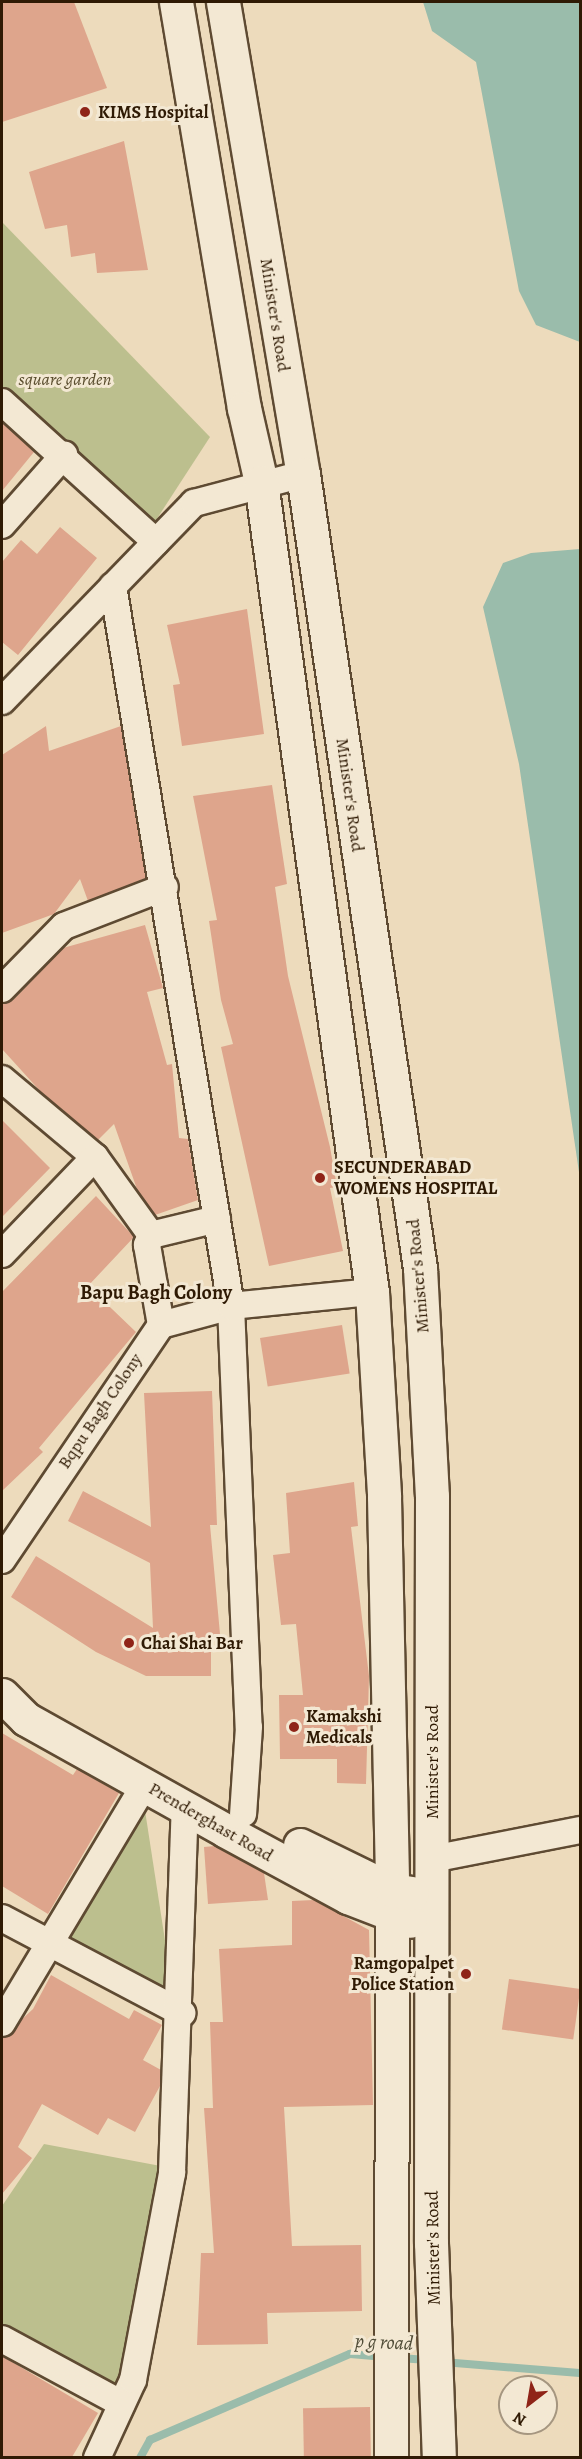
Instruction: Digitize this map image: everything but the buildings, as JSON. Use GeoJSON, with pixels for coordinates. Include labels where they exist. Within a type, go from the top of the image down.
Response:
{"type":"FeatureCollection","features":[{"type":"Feature","properties":{"kind":"main road"},"geometry":{"type":"LineString","coordinates":[[176,2],[244,408],[261,482],[372,1292],[384,1497],[392,1903],[388,2242],[391,2457]]}},
{"type":"Feature","properties":{"kind":"main road","name":"Minister's Road"},"geometry":{"type":"LineString","coordinates":[[223,2],[303,474],[420,1268],[432,1496],[431,2243],[439,2457]]}},
{"type":"Feature","properties":{"kind":"main road","name":"Prenderghast Road"},"geometry":{"type":"LineString","coordinates":[[2,1689],[34,1698],[243,1814],[392,1903]]}},
{"type":"Feature","properties":{"kind":"main road","name":"Prenderghast Road"},"geometry":{"type":"LineString","coordinates":[[2,1695],[26,1719],[185,1808],[392,1903],[433,1911]]}},
{"type":"Feature","properties":{"kind":"street"},"geometry":{"type":"LineString","coordinates":[[2,402],[64,455],[156,542]]}},
{"type":"Feature","properties":{"kind":"street"},"geometry":{"type":"LineString","coordinates":[[2,525],[64,455]]}},
{"type":"Feature","properties":{"kind":"street"},"geometry":{"type":"LineString","coordinates":[[2,701],[194,503],[261,482],[303,474]]}},
{"type":"Feature","properties":{"kind":"street"},"geometry":{"type":"LineString","coordinates":[[113,586],[165,887],[231,1306],[249,1727],[243,1814]]}},
{"type":"Feature","properties":{"kind":"street"},"geometry":{"type":"LineString","coordinates":[[2,989],[64,926],[165,887]]}},
{"type":"Feature","properties":{"kind":"street"},"geometry":{"type":"LineString","coordinates":[[2,1078],[95,1157],[151,1235]]}},
{"type":"Feature","properties":{"kind":"street"},"geometry":{"type":"LineString","coordinates":[[2,1254],[95,1157]]}},
{"type":"Feature","properties":{"kind":"street"},"geometry":{"type":"LineString","coordinates":[[151,1235],[217,1219]]}},
{"type":"Feature","properties":{"kind":"street"},"geometry":{"type":"LineString","coordinates":[[151,1235],[147,1245],[161,1325],[231,1306],[372,1292]]}},
{"type":"Feature","properties":{"kind":"street","name":"Bqpu Bagh Colony"},"geometry":{"type":"LineString","coordinates":[[2,1560],[161,1325]]}},
{"type":"Feature","properties":{"kind":"street"},"geometry":{"type":"LineString","coordinates":[[2,2023],[145,1784]]}},
{"type":"Feature","properties":{"kind":"street"},"geometry":{"type":"LineString","coordinates":[[97,2457],[133,2380],[172,2174],[182,2013],[178,1911],[185,1808]]}},
{"type":"Feature","properties":{"kind":"street"},"geometry":{"type":"LineString","coordinates":[[432,1859],[580,1830]]}},
{"type":"Feature","properties":{"kind":"street"},"geometry":{"type":"LineString","coordinates":[[2,1918],[50,1946],[182,2013]]}},
{"type":"Feature","properties":{"kind":"street"},"geometry":{"type":"LineString","coordinates":[[2,2338],[122,2404]]}},
{"type":"Feature","properties":{"kind":"green space","name":"square garden"},"geometry":{"type":"Polygon","coordinates":[[[2,222],[210,437],[147,534],[2,409],[2,222]]]}},
{"type":"Feature","properties":{"kind":"green space"},"geometry":{"type":"Polygon","coordinates":[[[142,1791],[176,2012],[57,1948],[142,1791]]]}},
{"type":"Feature","properties":{"kind":"green space"},"geometry":{"type":"Polygon","coordinates":[[[44,2144],[166,2167],[121,2393],[2,2328],[2,2206],[44,2144]]]}},
{"type":"Feature","properties":{"kind":"shaded area"},"geometry":{"type":"Polygon","coordinates":[[[423,2],[580,2],[580,342],[536,325],[519,291],[476,62],[432,31],[423,2]]]}},
{"type":"Feature","properties":{"kind":"shaded area"},"geometry":{"type":"Polygon","coordinates":[[[580,549],[580,1179],[519,764],[483,607],[503,563],[531,553],[580,549]]]}},
{"type":"Feature","properties":{"kind":"waterway","name":"p g road"},"geometry":{"type":"LineString","coordinates":[[140,2458],[150,2440],[350,2354],[386,2357]]}},
{"type":"Feature","properties":{"kind":"waterway","name":"p g road"},"geometry":{"type":"LineString","coordinates":[[399,2358],[428,2360]]}},
{"type":"Feature","properties":{"kind":"waterway","name":"p g road"},"geometry":{"type":"LineString","coordinates":[[443,2362],[580,2373]]}},
{"type":"Feature","properties":{"kind":"place","name":"KIMS Hospital"},"geometry":{"type":"Point","coordinates":[85,112]}},
{"type":"Feature","properties":{"kind":"place","name":"SECUNDERABAD WOMENS HOSPITAL"},"geometry":{"type":"Point","coordinates":[320,1178]}},
{"type":"Feature","properties":{"kind":"place","name":"Chai Shai Bar"},"geometry":{"type":"Point","coordinates":[129,1643]}},
{"type":"Feature","properties":{"kind":"place","name":"Kamakshi Medicals"},"geometry":{"type":"Point","coordinates":[294,1727]}},
{"type":"Feature","properties":{"kind":"place","name":"Ramgopalpet Police Station"},"geometry":{"type":"Point","coordinates":[466,1974]}},
{"type":"Feature","properties":{"kind":"district","name":"Bapu Bagh Colony"},"geometry":{"type":"Point","coordinates":[156,1292]}}]}
